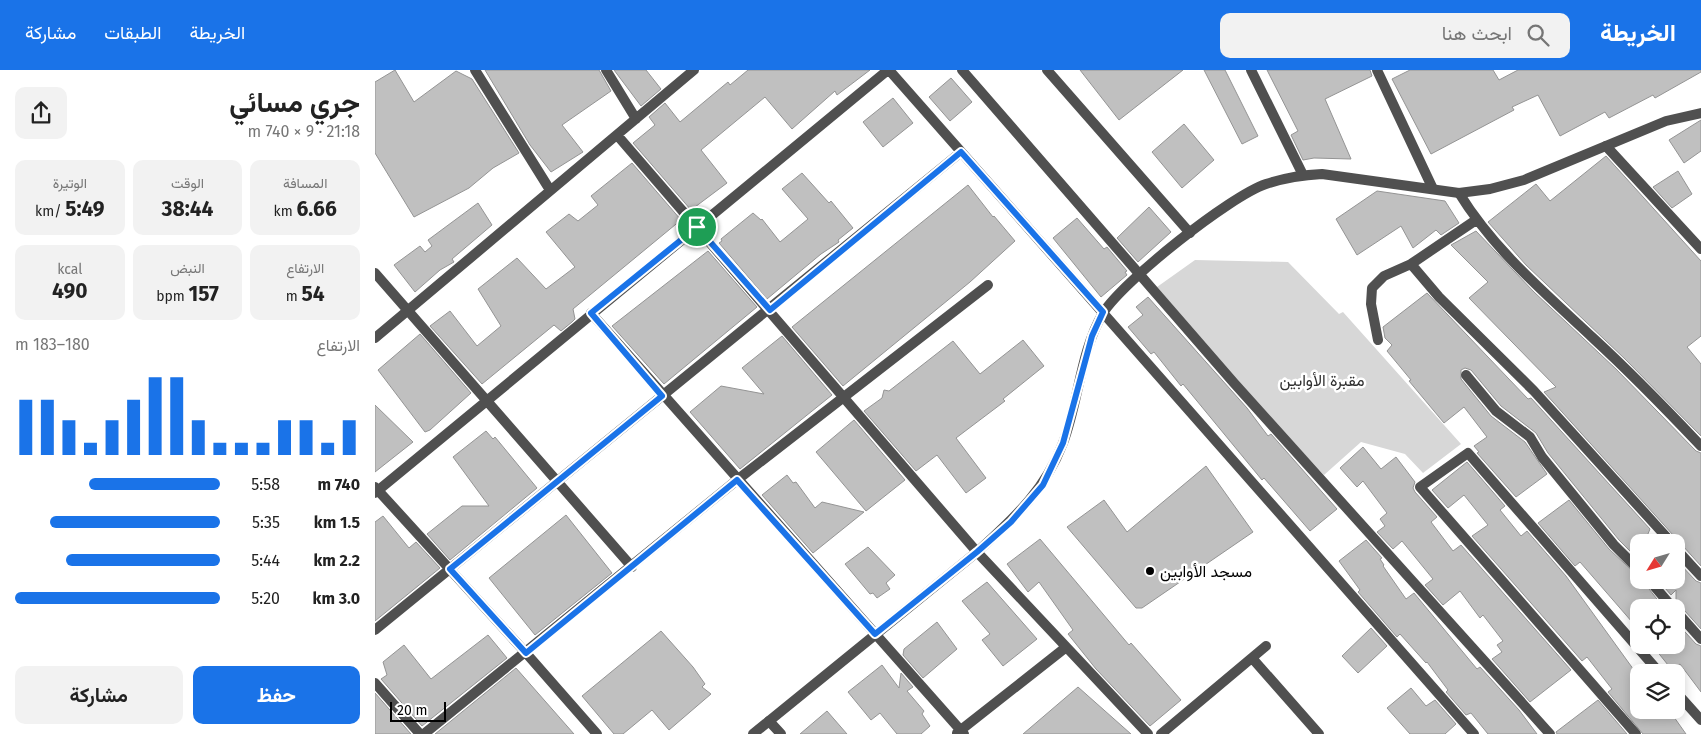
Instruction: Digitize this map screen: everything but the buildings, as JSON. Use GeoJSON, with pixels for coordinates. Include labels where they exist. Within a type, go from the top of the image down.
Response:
{"type":"FeatureCollection","features":[{"type":"Feature","properties":{"kind":"street"},"geometry":{"type":"LineString","coordinates":[[475,70],[550,190]]}},
{"type":"Feature","properties":{"kind":"street"},"geometry":{"type":"LineString","coordinates":[[607,70],[636,119]]}},
{"type":"Feature","properties":{"kind":"street"},"geometry":{"type":"LineString","coordinates":[[375,338],[694,70]]}},
{"type":"Feature","properties":{"kind":"street"},"geometry":{"type":"LineString","coordinates":[[591,732],[526,653],[376,490],[889,70],[1474,734]]}},
{"type":"Feature","properties":{"kind":"street"},"geometry":{"type":"LineString","coordinates":[[962,70],[1234,383],[1550,734]]}},
{"type":"Feature","properties":{"kind":"street"},"geometry":{"type":"LineString","coordinates":[[1047,70],[1190,233]]}},
{"type":"Feature","properties":{"kind":"street"},"geometry":{"type":"LineString","coordinates":[[1251,70],[1303,175]]}},
{"type":"Feature","properties":{"kind":"street"},"geometry":{"type":"LineString","coordinates":[[1377,70],[1433,189]]}},
{"type":"Feature","properties":{"kind":"street"},"geometry":{"type":"LineString","coordinates":[[753,734],[977,552],[1011,522],[1043,485],[1063,443],[1092,336],[1103,312],[1121,291],[1190,233],[1229,204],[1265,185],[1303,175],[1322,174],[1459,193],[1490,189],[1524,180],[1666,121],[1701,113]]}},
{"type":"Feature","properties":{"kind":"street"},"geometry":{"type":"LineString","coordinates":[[617,135],[977,552],[1065,648],[1148,734]]}},
{"type":"Feature","properties":{"kind":"street"},"geometry":{"type":"LineString","coordinates":[[1607,146],[1701,249]]}},
{"type":"Feature","properties":{"kind":"street"},"geometry":{"type":"LineString","coordinates":[[375,630],[770,310],[961,152]]}},
{"type":"Feature","properties":{"kind":"street"},"geometry":{"type":"LineString","coordinates":[[1459,193],[1476,220],[1507,258],[1596,340],[1701,446]]}},
{"type":"Feature","properties":{"kind":"street"},"geometry":{"type":"LineString","coordinates":[[1378,340],[1371,304],[1372,288],[1384,276],[1411,264],[1476,220]]}},
{"type":"Feature","properties":{"kind":"street"},"geometry":{"type":"LineString","coordinates":[[1411,264],[1439,297],[1534,391],[1664,534]]}},
{"type":"Feature","properties":{"kind":"street"},"geometry":{"type":"LineString","coordinates":[[375,273],[485,402],[632,567]]}},
{"type":"Feature","properties":{"kind":"street"},"geometry":{"type":"LineString","coordinates":[[424,734],[737,480],[988,285]]}},
{"type":"Feature","properties":{"kind":"street"},"geometry":{"type":"LineString","coordinates":[[591,313],[662,396],[961,733],[1065,648]]}},
{"type":"Feature","properties":{"kind":"street"},"geometry":{"type":"LineString","coordinates":[[1466,375],[1496,412],[1530,437],[1542,457],[1614,545],[1630,561]]}},
{"type":"Feature","properties":{"kind":"street"},"geometry":{"type":"LineString","coordinates":[[1636,734],[1420,487],[1468,453],[1652,664]]}},
{"type":"Feature","properties":{"kind":"street"},"geometry":{"type":"LineString","coordinates":[[1685,559],[1701,576]]}},
{"type":"Feature","properties":{"kind":"street"},"geometry":{"type":"LineString","coordinates":[[1657,589],[1665,599]]}},
{"type":"Feature","properties":{"kind":"street"},"geometry":{"type":"LineString","coordinates":[[1685,621],[1701,639]]}},
{"type":"Feature","properties":{"kind":"street"},"geometry":{"type":"LineString","coordinates":[[1161,734],[1266,646]]}},
{"type":"Feature","properties":{"kind":"street"},"geometry":{"type":"LineString","coordinates":[[1252,658],[1319,734]]}},
{"type":"Feature","properties":{"kind":"street"},"geometry":{"type":"LineString","coordinates":[[375,683],[420,734]]}},
{"type":"Feature","properties":{"kind":"street"},"geometry":{"type":"LineString","coordinates":[[1685,702],[1701,720]]}},
{"type":"Feature","properties":{"kind":"street"},"geometry":{"type":"LineString","coordinates":[[769,721],[781,734]]}},
{"type":"Feature","properties":{"kind":"green space","name":"مقبرة الأوابين"},"geometry":{"type":"Polygon","coordinates":[[[1195,260],[1288,262],[1339,314],[1343,312],[1461,444],[1423,473],[1405,454],[1361,442],[1324,475],[1248,394],[1157,287],[1195,260]]]}},
{"type":"Feature","properties":{"kind":"place","name":"مسجد الأوابين"},"geometry":{"type":"Point","coordinates":[1150,571]}},
{"type":"Feature","properties":{"kind":"route"},"geometry":{"type":"LineString","coordinates":[[961,152],[1103,312],[1092,336],[1063,443],[1043,485],[1011,522],[977,552],[875,634],[737,480],[526,653],[450,569],[662,396],[591,313],[697,227],[770,310],[961,152]]}}]}
